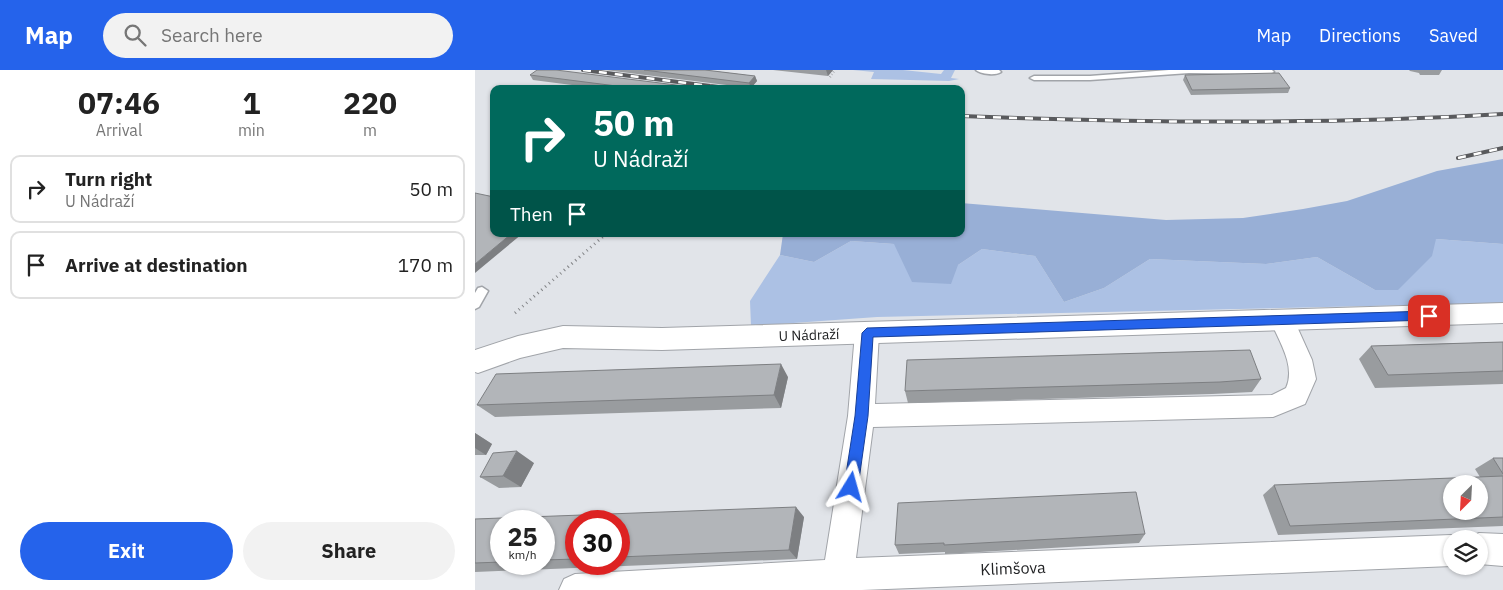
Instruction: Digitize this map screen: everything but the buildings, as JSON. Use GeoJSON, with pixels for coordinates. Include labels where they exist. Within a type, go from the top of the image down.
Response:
{"type":"FeatureCollection","features":[{"type":"Feature","properties":{"kind":"street","name":"U Nádraží"},"geometry":{"type":"LineString","coordinates":[[476,363],[518,348],[563,337],[662,339],[1503,313]]}},
{"type":"Feature","properties":{"kind":"street"},"geometry":{"type":"LineString","coordinates":[[861,416],[1273,406],[1296,396],[1303,379],[1300,360],[1282,320]]}},
{"type":"Feature","properties":{"kind":"street"},"geometry":{"type":"LineString","coordinates":[[837,583],[861,416],[867,333]]}},
{"type":"Feature","properties":{"kind":"street"},"geometry":{"type":"LineString","coordinates":[[1488,550],[1503,550]]}},
{"type":"Feature","properties":{"kind":"street","name":"Klimšova"},"geometry":{"type":"LineString","coordinates":[[575,590],[837,583],[1443,551]]}},
{"type":"Feature","properties":{"kind":"lane"},"geometry":{"type":"LineString","coordinates":[[980,70],[997,72]]}},
{"type":"Feature","properties":{"kind":"lane"},"geometry":{"type":"LineString","coordinates":[[1034,78],[1091,78],[1215,70],[1270,72]]}},
{"type":"Feature","properties":{"kind":"lane"},"geometry":{"type":"LineString","coordinates":[[475,296],[482,291],[475,304]]}},
{"type":"Feature","properties":{"kind":"path"},"geometry":{"type":"LineString","coordinates":[[830,77],[835,70]]}},
{"type":"Feature","properties":{"kind":"path"},"geometry":{"type":"LineString","coordinates":[[515,313],[604,237]]}},
{"type":"Feature","properties":{"kind":"shaded area"},"geometry":{"type":"Polygon","coordinates":[[[853,70],[903,70],[941,74],[944,70],[955,70],[951,78],[959,79],[949,81],[871,79],[874,72],[853,70]]]}},
{"type":"Feature","properties":{"kind":"shaded area"},"geometry":{"type":"Polygon","coordinates":[[[1503,159],[1503,244],[1436,239],[1432,256],[1398,290],[1375,290],[1317,257],[1266,264],[1150,259],[1104,288],[1064,302],[1035,256],[982,249],[958,265],[951,284],[912,282],[894,244],[851,241],[814,262],[780,255],[783,237],[965,237],[965,203],[1166,220],[1243,218],[1347,201],[1437,171],[1503,159]]]}},
{"type":"Feature","properties":{"kind":"shaded area"},"geometry":{"type":"Polygon","coordinates":[[[1436,239],[1503,244],[1503,303],[877,317],[751,326],[750,301],[780,255],[814,262],[851,241],[894,244],[958,265],[982,249],[1035,256],[1064,302],[1104,288],[1150,259],[1266,264],[1317,257],[1375,290],[1436,239]]]}},
{"type":"Feature","properties":{"kind":"railway"},"geometry":{"type":"LineString","coordinates":[[583,70],[702,85]]}},
{"type":"Feature","properties":{"kind":"railway"},"geometry":{"type":"LineString","coordinates":[[965,116],[1232,122],[1435,118],[1503,114]]}},
{"type":"Feature","properties":{"kind":"railway"},"geometry":{"type":"LineString","coordinates":[[1458,158],[1503,148]]}},
{"type":"Feature","properties":{"kind":"route"},"geometry":{"type":"LineString","coordinates":[[851,487],[861,416],[867,333],[1429,316]]}}]}
